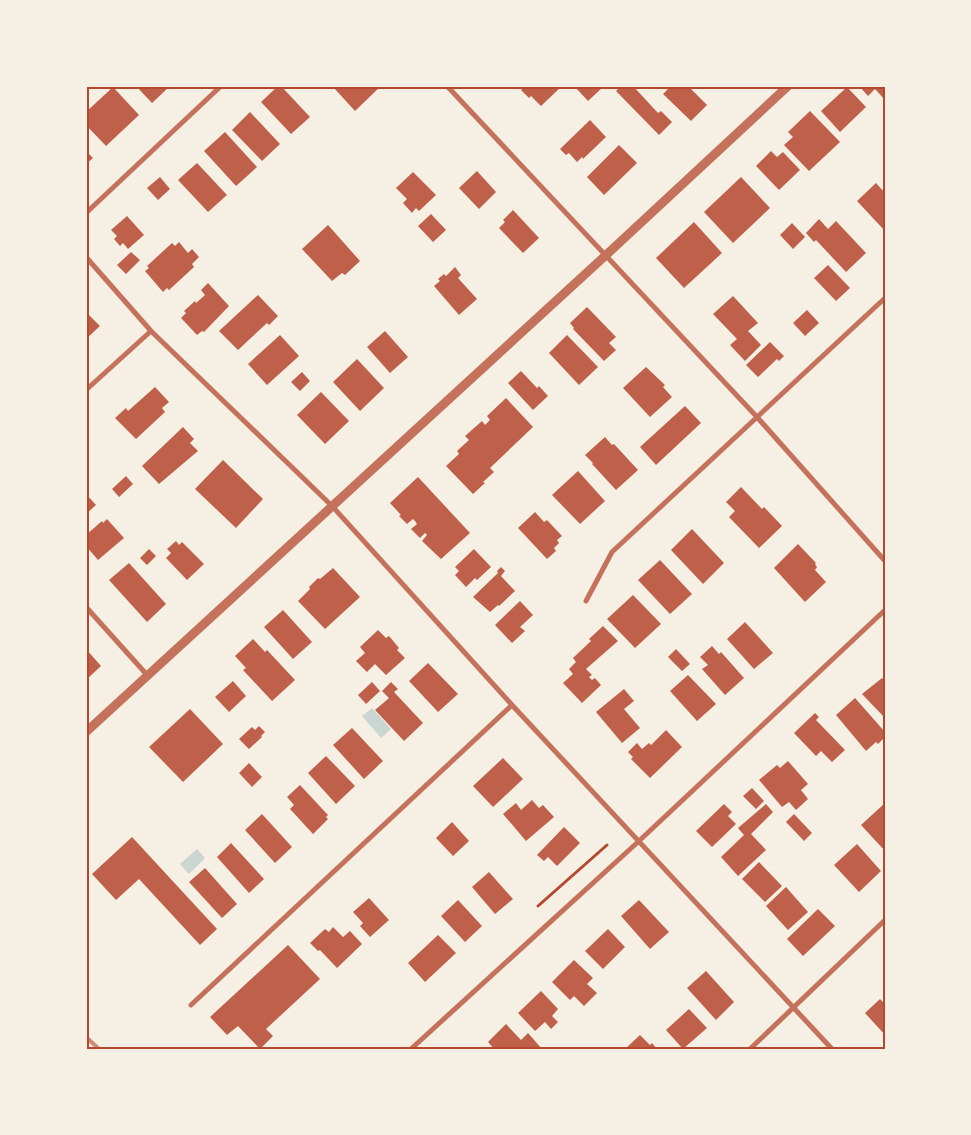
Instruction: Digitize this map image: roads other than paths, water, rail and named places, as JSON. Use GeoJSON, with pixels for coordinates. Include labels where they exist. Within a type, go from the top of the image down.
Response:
{"type":"FeatureCollection","features":[{"type":"Feature","properties":{"kind":"street"},"geometry":{"type":"LineString","coordinates":[[86,213],[221,86]]}},
{"type":"Feature","properties":{"kind":"street"},"geometry":{"type":"LineString","coordinates":[[447,86],[757,417],[885,561]]}},
{"type":"Feature","properties":{"kind":"street"},"geometry":{"type":"LineString","coordinates":[[86,732],[788,86]]}},
{"type":"Feature","properties":{"kind":"street"},"geometry":{"type":"LineString","coordinates":[[86,257],[151,331],[332,506],[512,705],[832,1049]]}},
{"type":"Feature","properties":{"kind":"street"},"geometry":{"type":"LineString","coordinates":[[586,601],[612,552],[885,298]]}},
{"type":"Feature","properties":{"kind":"street"},"geometry":{"type":"LineString","coordinates":[[86,390],[151,331]]}},
{"type":"Feature","properties":{"kind":"street"},"geometry":{"type":"LineString","coordinates":[[86,607],[148,676]]}},
{"type":"Feature","properties":{"kind":"street"},"geometry":{"type":"LineString","coordinates":[[411,1049],[639,841],[885,610]]}},
{"type":"Feature","properties":{"kind":"street"},"geometry":{"type":"LineString","coordinates":[[191,1005],[512,705]]}},
{"type":"Feature","properties":{"kind":"street"},"geometry":{"type":"LineString","coordinates":[[750,1049],[885,920]]}},
{"type":"Feature","properties":{"kind":"railway"},"geometry":{"type":"LineString","coordinates":[[86,1037],[99,1049]]}}]}
